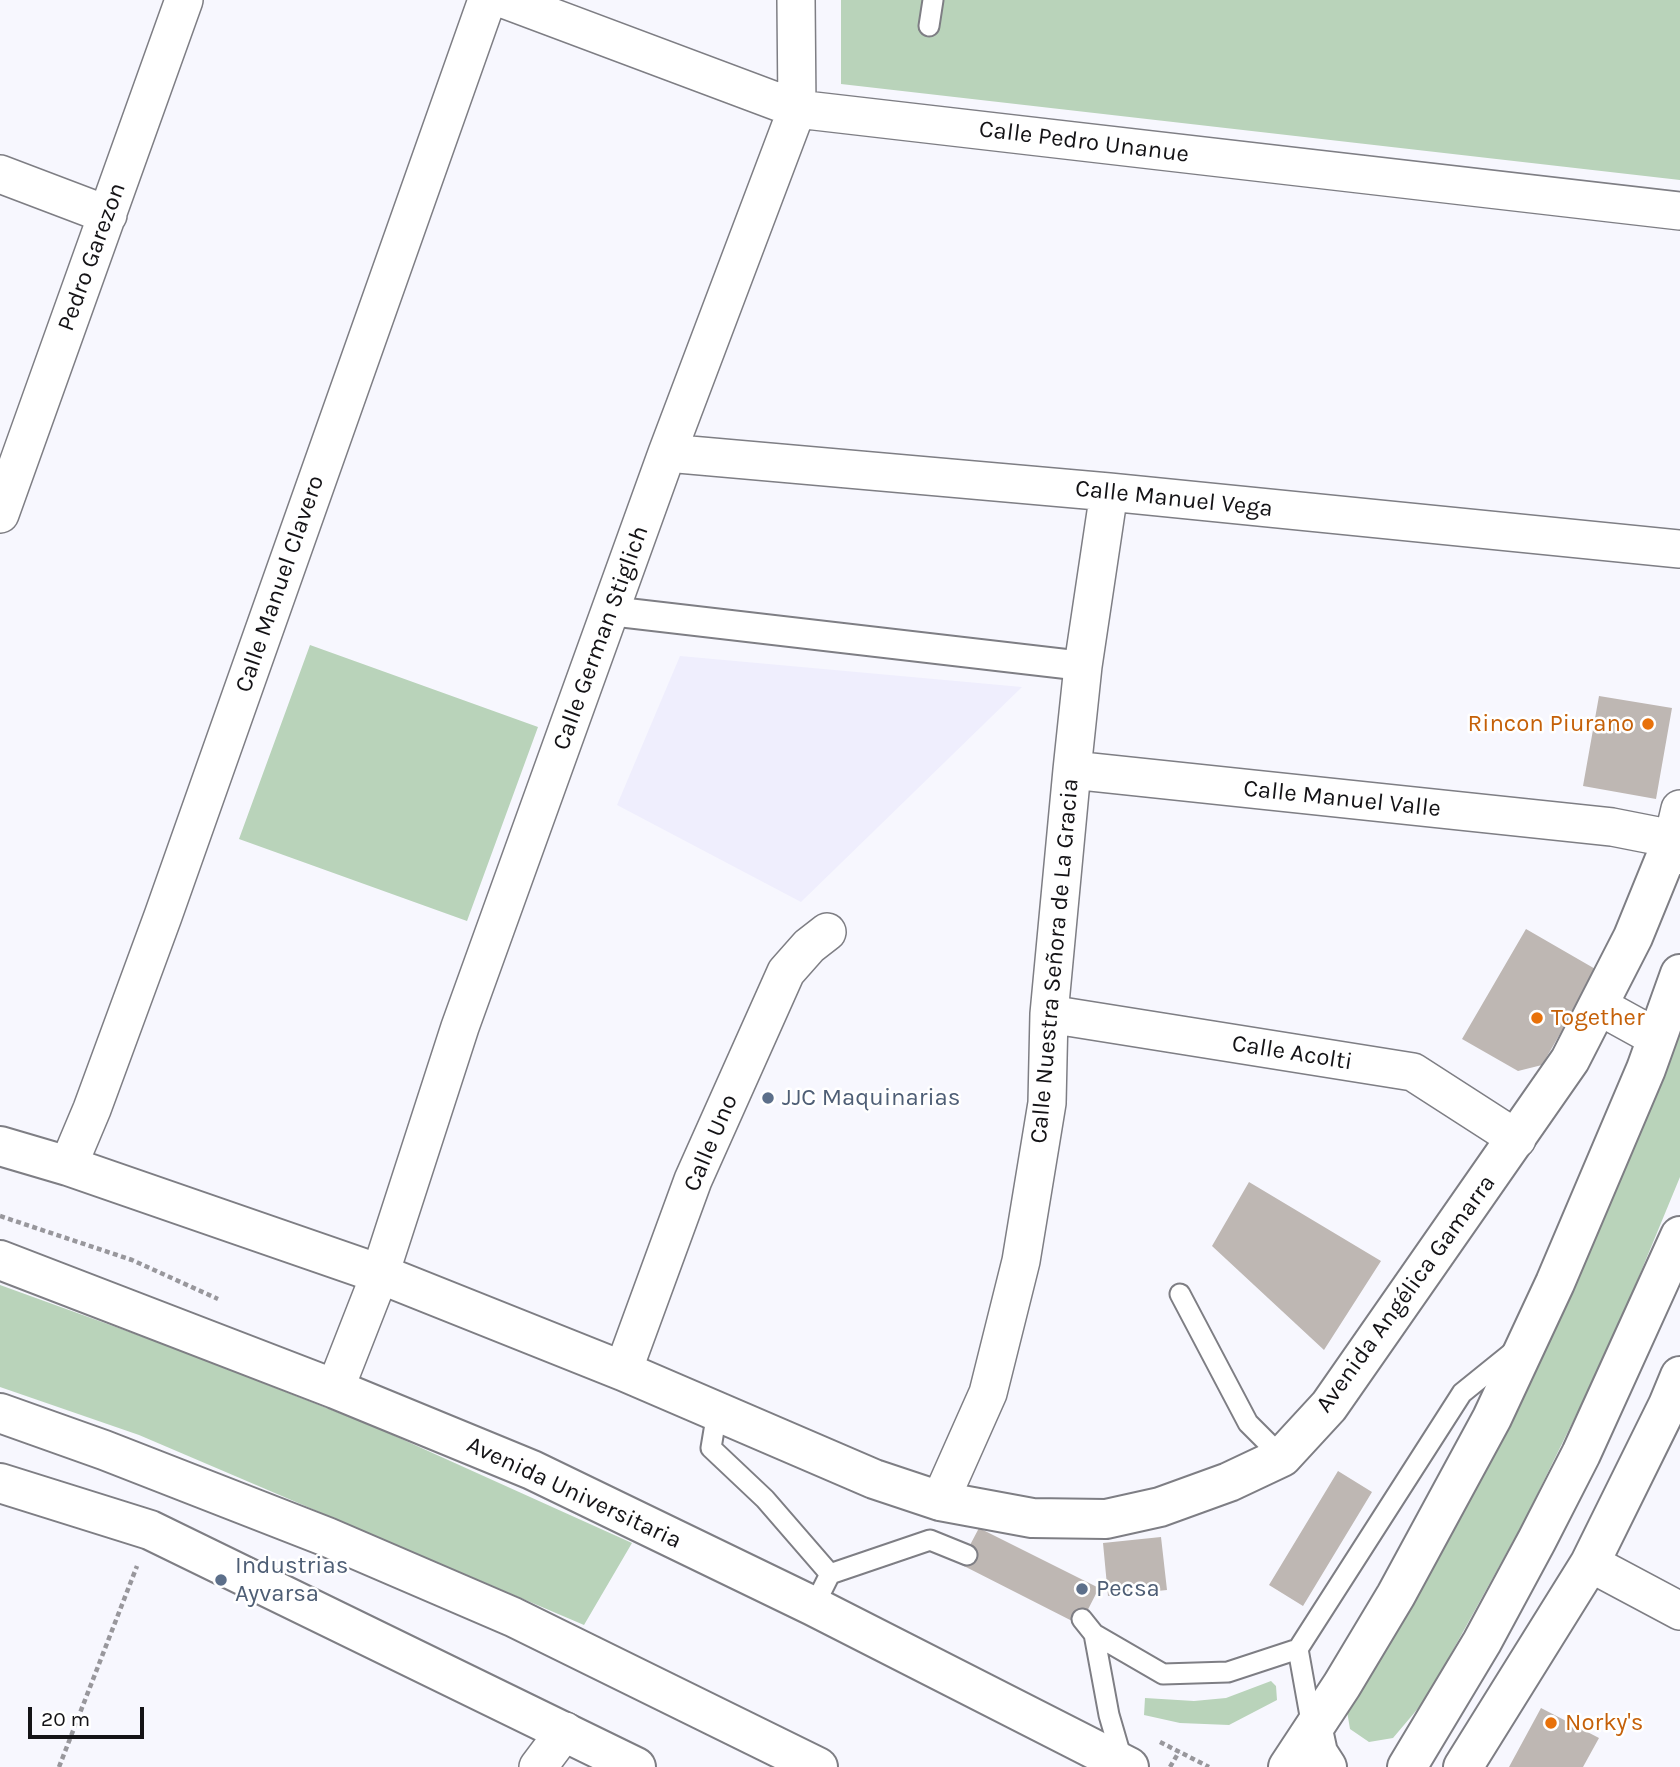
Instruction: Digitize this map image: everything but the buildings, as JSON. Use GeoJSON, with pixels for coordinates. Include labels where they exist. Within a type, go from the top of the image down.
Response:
{"type":"FeatureCollection","features":[{"type":"Feature","properties":{"kind":"main road","name":"Avenida Angélica Gamarra"},"geometry":{"type":"LineString","coordinates":[[940,1501],[1032,1518],[1106,1519],[1160,1507],[1206,1491],[1282,1457],[1329,1406],[1570,1060],[1633,937],[1678,834]]}},
{"type":"Feature","properties":{"kind":"main road"},"geometry":{"type":"LineString","coordinates":[[1288,1767],[1396,1595],[1444,1511],[1492,1418],[1531,1337],[1646,1069],[1680,974]]}},
{"type":"Feature","properties":{"kind":"main road"},"geometry":{"type":"LineString","coordinates":[[0,1146],[68,1166],[380,1274],[623,1371],[874,1479],[940,1501]]}},
{"type":"Feature","properties":{"kind":"main road"},"geometry":{"type":"LineString","coordinates":[[1407,1767],[1482,1642],[1537,1540],[1586,1442],[1680,1236]]}},
{"type":"Feature","properties":{"kind":"main road","name":"Avenida Universitaria"},"geometry":{"type":"LineString","coordinates":[[0,1260],[335,1389],[822,1590],[1126,1765]]}},
{"type":"Feature","properties":{"kind":"main road"},"geometry":{"type":"LineString","coordinates":[[1463,1767],[1590,1563],[1680,1376]]}},
{"type":"Feature","properties":{"kind":"main road"},"geometry":{"type":"LineString","coordinates":[[0,1413],[104,1450],[327,1537],[513,1617],[818,1767]]}},
{"type":"Feature","properties":{"kind":"main road"},"geometry":{"type":"LineString","coordinates":[[0,1483],[150,1530],[636,1767]]}},
{"type":"Feature","properties":{"kind":"main road"},"geometry":{"type":"LineString","coordinates":[[1313,1730],[1318,1754],[1327,1767]]}},
{"type":"Feature","properties":{"kind":"street","name":"Pedro Garezon"},"geometry":{"type":"LineString","coordinates":[[1,510],[184,0]]}},
{"type":"Feature","properties":{"kind":"street","name":"Calle Manuel Clavero"},"geometry":{"type":"LineString","coordinates":[[68,1166],[92,1110],[163,916],[487,0]]}},
{"type":"Feature","properties":{"kind":"street","name":"Calle Pedro Unanue"},"geometry":{"type":"LineString","coordinates":[[506,0],[797,109],[1680,211]]}},
{"type":"Feature","properties":{"kind":"street","name":"Calle German Stiglich"},"geometry":{"type":"LineString","coordinates":[[335,1389],[380,1274],[460,1027],[667,453],[797,109],[796,0]]}},
{"type":"Feature","properties":{"kind":"street"},"geometry":{"type":"LineString","coordinates":[[0,174],[108,215]]}},
{"type":"Feature","properties":{"kind":"street","name":"Calle Manuel Vega"},"geometry":{"type":"LineString","coordinates":[[667,453],[1109,492],[1680,549]]}},
{"type":"Feature","properties":{"kind":"street","name":"Calle Nuestra Señora de La Gracia"},"geometry":{"type":"LineString","coordinates":[[940,1501],[988,1393],[1021,1261],[1047,1103],[1049,1014],[1072,770],[1083,666],[1109,492]]}},
{"type":"Feature","properties":{"kind":"street"},"geometry":{"type":"LineString","coordinates":[[611,611],[1083,666]]}},
{"type":"Feature","properties":{"kind":"street","name":"Calle Manuel Valle"},"geometry":{"type":"LineString","coordinates":[[1072,770],[1678,834]]}},
{"type":"Feature","properties":{"kind":"street","name":"Calle Uno"},"geometry":{"type":"LineString","coordinates":[[623,1371],[694,1180],[786,972],[809,946],[827,932]]}},
{"type":"Feature","properties":{"kind":"street"},"geometry":{"type":"LineString","coordinates":[[1599,1006],[1657,1038]]}},
{"type":"Feature","properties":{"kind":"street","name":"Calle Acolti"},"geometry":{"type":"LineString","coordinates":[[1049,1014],[1413,1072],[1517,1139]]}},
{"type":"Feature","properties":{"kind":"street"},"geometry":{"type":"LineString","coordinates":[[1590,1563],[1680,1611]]}},
{"type":"Feature","properties":{"kind":"street"},"geometry":{"type":"LineString","coordinates":[[538,1767],[565,1731]]}},
{"type":"Feature","properties":{"kind":"lane"},"geometry":{"type":"LineString","coordinates":[[929,26],[933,0]]}},
{"type":"Feature","properties":{"kind":"lane"},"geometry":{"type":"LineString","coordinates":[[1180,1294],[1248,1423],[1282,1457]]}},
{"type":"Feature","properties":{"kind":"lane"},"geometry":{"type":"LineString","coordinates":[[1082,1619],[1094,1634],[1163,1674],[1228,1672],[1298,1649],[1462,1393],[1531,1337]]}},
{"type":"Feature","properties":{"kind":"lane"},"geometry":{"type":"LineString","coordinates":[[717,1412],[711,1448],[765,1499],[822,1590],[930,1540],[967,1555]]}},
{"type":"Feature","properties":{"kind":"lane"},"geometry":{"type":"LineString","coordinates":[[1094,1634],[1109,1715],[1126,1765]]}},
{"type":"Feature","properties":{"kind":"lane"},"geometry":{"type":"LineString","coordinates":[[1298,1649],[1313,1730]]}},
{"type":"Feature","properties":{"kind":"path"},"geometry":{"type":"LineString","coordinates":[[59,1767],[150,1530]]}},
{"type":"Feature","properties":{"kind":"path"},"geometry":{"type":"LineString","coordinates":[[1170,1767],[1180,1752]]}},
{"type":"Feature","properties":{"kind":"shaded area"},"geometry":{"type":"Polygon","coordinates":[[[680,656],[1022,687],[801,902],[617,805],[680,656]]]}},
{"type":"Feature","properties":{"kind":"green space"},"geometry":{"type":"Polygon","coordinates":[[[841,0],[1680,0],[1680,180],[841,84],[841,0]]]}},
{"type":"Feature","properties":{"kind":"green space"},"geometry":{"type":"Polygon","coordinates":[[[310,645],[538,727],[467,921],[239,839],[310,645]]]}},
{"type":"Feature","properties":{"kind":"green space"},"geometry":{"type":"Polygon","coordinates":[[[1680,1022],[1680,1177],[1611,1344],[1523,1523],[1426,1699],[1393,1738],[1369,1742],[1350,1729],[1347,1711],[1443,1550],[1526,1382],[1680,1022]]]}},
{"type":"Feature","properties":{"kind":"green space"},"geometry":{"type":"Polygon","coordinates":[[[0,1285],[171,1347],[375,1427],[632,1543],[584,1625],[139,1435],[0,1387],[0,1285]]]}},
{"type":"Feature","properties":{"kind":"green space"},"geometry":{"type":"Polygon","coordinates":[[[1271,1681],[1276,1686],[1277,1700],[1229,1725],[1180,1723],[1144,1715],[1145,1698],[1194,1701],[1226,1698],[1271,1681]]]}},
{"type":"Feature","properties":{"kind":"place","name":"Rincon Piurano"},"geometry":{"type":"Point","coordinates":[1648,724]}},
{"type":"Feature","properties":{"kind":"place","name":"Together"},"geometry":{"type":"Point","coordinates":[1537,1018]}},
{"type":"Feature","properties":{"kind":"place","name":"JJC Maquinarias"},"geometry":{"type":"Point","coordinates":[768,1098]}},
{"type":"Feature","properties":{"kind":"place","name":"Industrias Ayvarsa"},"geometry":{"type":"Point","coordinates":[221,1580]}},
{"type":"Feature","properties":{"kind":"place","name":"Pecsa"},"geometry":{"type":"Point","coordinates":[1082,1589]}},
{"type":"Feature","properties":{"kind":"place","name":"Norky's"},"geometry":{"type":"Point","coordinates":[1551,1723]}}]}
